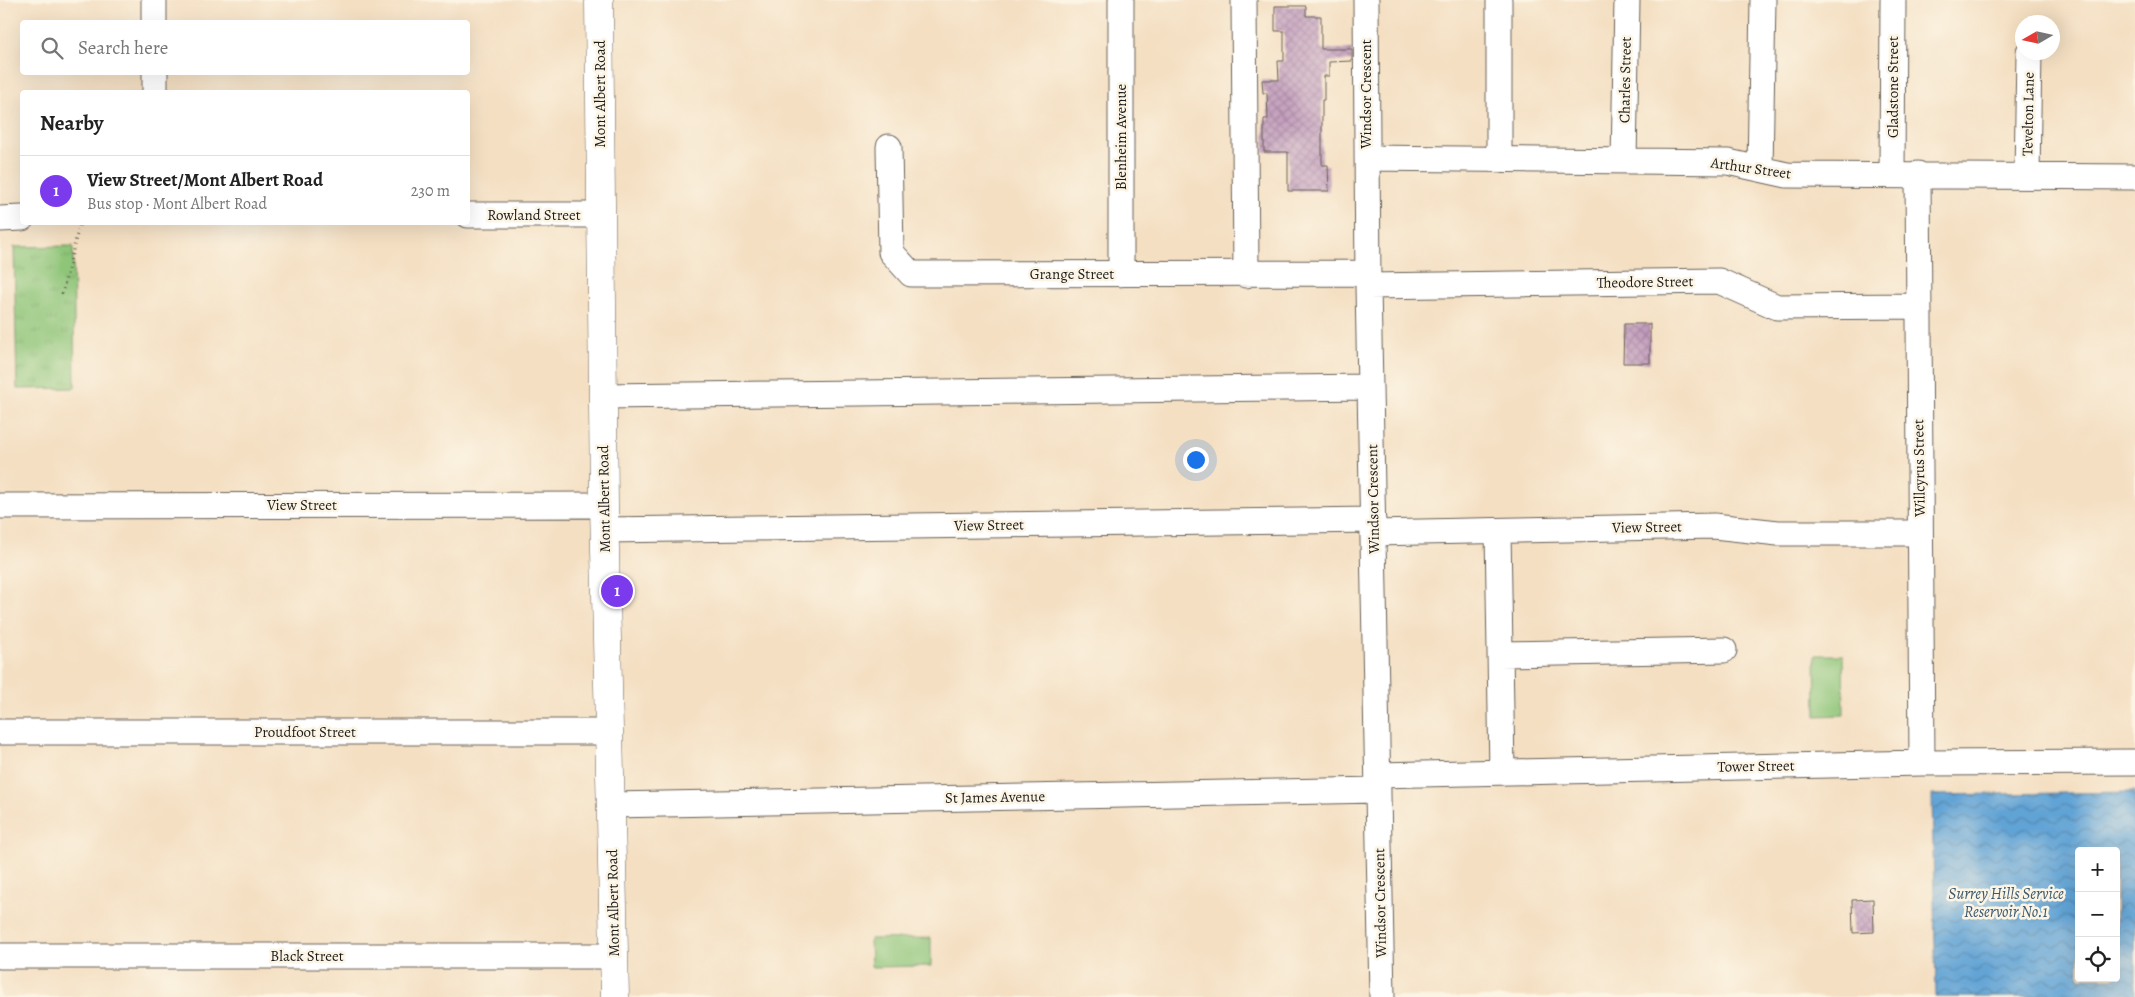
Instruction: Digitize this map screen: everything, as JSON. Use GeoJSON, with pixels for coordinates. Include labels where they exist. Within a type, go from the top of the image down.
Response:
{"type":"FeatureCollection","features":[{"type":"Feature","properties":{"kind":"main road","name":"Mont Albert Road"},"geometry":{"type":"LineString","coordinates":[[599,0],[603,396],[615,997]]}},
{"type":"Feature","properties":{"kind":"street"},"geometry":{"type":"LineString","coordinates":[[154,0],[154,20]]}},
{"type":"Feature","properties":{"kind":"street","name":"Blenheim Avenue"},"geometry":{"type":"LineString","coordinates":[[1121,0],[1121,274]]}},
{"type":"Feature","properties":{"kind":"street"},"geometry":{"type":"LineString","coordinates":[[1244,0],[1246,275]]}},
{"type":"Feature","properties":{"kind":"street","name":"Windsor Crescent"},"geometry":{"type":"LineString","coordinates":[[1366,0],[1368,280],[1382,997]]}},
{"type":"Feature","properties":{"kind":"street"},"geometry":{"type":"LineString","coordinates":[[1499,0],[1499,160]]}},
{"type":"Feature","properties":{"kind":"street","name":"Charles Street"},"geometry":{"type":"LineString","coordinates":[[1624,161],[1627,0]]}},
{"type":"Feature","properties":{"kind":"street"},"geometry":{"type":"LineString","coordinates":[[1760,169],[1763,0]]}},
{"type":"Feature","properties":{"kind":"street","name":"Gladstone Street"},"geometry":{"type":"LineString","coordinates":[[1892,174],[1893,0]]}},
{"type":"Feature","properties":{"kind":"street","name":"Tevelton Lane"},"geometry":{"type":"LineString","coordinates":[[2027,176],[2029,60]]}},
{"type":"Feature","properties":{"kind":"street"},"geometry":{"type":"LineString","coordinates":[[155,75],[155,90]]}},
{"type":"Feature","properties":{"kind":"street","name":"Grange Street"},"geometry":{"type":"LineString","coordinates":[[889,147],[891,252],[911,274],[1246,275],[1368,280]]}},
{"type":"Feature","properties":{"kind":"street","name":"Arthur Street"},"geometry":{"type":"LineString","coordinates":[[1367,158],[1728,162],[1788,175],[1918,174],[2135,178]]}},
{"type":"Feature","properties":{"kind":"street","name":"Willcyrus Street"},"geometry":{"type":"LineString","coordinates":[[1918,174],[1917,306],[1922,763]]}},
{"type":"Feature","properties":{"kind":"street","name":"Rowland Street"},"geometry":{"type":"LineString","coordinates":[[470,215],[601,215]]}},
{"type":"Feature","properties":{"kind":"street"},"geometry":{"type":"LineString","coordinates":[[0,219],[20,218]]}},
{"type":"Feature","properties":{"kind":"street","name":"Theodore Street"},"geometry":{"type":"LineString","coordinates":[[1368,280],[1719,281],[1777,307],[1917,306]]}},
{"type":"Feature","properties":{"kind":"street"},"geometry":{"type":"LineString","coordinates":[[603,396],[1370,387]]}},
{"type":"Feature","properties":{"kind":"street","name":"View Street"},"geometry":{"type":"LineString","coordinates":[[0,506],[1498,530],[1714,526],[1778,533],[1920,533]]}},
{"type":"Feature","properties":{"kind":"street"},"geometry":{"type":"LineString","coordinates":[[1498,530],[1502,772]]}},
{"type":"Feature","properties":{"kind":"street"},"geometry":{"type":"LineString","coordinates":[[1500,654],[1724,650]]}},
{"type":"Feature","properties":{"kind":"street","name":"Proudfoot Street"},"geometry":{"type":"LineString","coordinates":[[0,732],[610,732]]}},
{"type":"Feature","properties":{"kind":"street","name":"Tower Street"},"geometry":{"type":"LineString","coordinates":[[1378,782],[1502,772],[1922,763],[2135,762]]}},
{"type":"Feature","properties":{"kind":"street","name":"St James Avenue"},"geometry":{"type":"LineString","coordinates":[[612,805],[1378,782]]}},
{"type":"Feature","properties":{"kind":"street","name":"Black Street"},"geometry":{"type":"LineString","coordinates":[[0,956],[614,956]]}},
{"type":"Feature","properties":{"kind":"path"},"geometry":{"type":"LineString","coordinates":[[62,294],[79,225]]}},
{"type":"Feature","properties":{"kind":"green space"},"geometry":{"type":"Polygon","coordinates":[[[73,246],[75,388],[17,389],[14,247],[73,246]]]}},
{"type":"Feature","properties":{"kind":"green space"},"geometry":{"type":"Polygon","coordinates":[[[1815,655],[1843,655],[1844,715],[1816,716],[1815,655]]]}},
{"type":"Feature","properties":{"kind":"green space"},"geometry":{"type":"Polygon","coordinates":[[[931,938],[931,966],[871,967],[870,939],[931,938]]]}},
{"type":"Feature","properties":{"kind":"water","name":"Surrey Hills Service Reservoir No.1"},"geometry":{"type":"Polygon","coordinates":[[[2135,792],[2135,997],[1936,997],[1932,795],[2135,792]]]}},
{"type":"Feature","properties":{"kind":"building"},"geometry":{"type":"Polygon","coordinates":[[[1275,6],[1306,6],[1306,16],[1321,16],[1321,49],[1352,49],[1352,61],[1329,62],[1329,76],[1324,76],[1322,165],[1328,165],[1329,191],[1288,191],[1288,152],[1264,152],[1264,119],[1268,119],[1267,93],[1263,93],[1262,80],[1279,80],[1278,61],[1284,61],[1284,31],[1275,31],[1275,6]]]}},
{"type":"Feature","properties":{"kind":"building"},"geometry":{"type":"Polygon","coordinates":[[[1624,324],[1650,324],[1650,363],[1623,363],[1624,324]]]}},
{"type":"Feature","properties":{"kind":"building"},"geometry":{"type":"Polygon","coordinates":[[[1873,899],[1874,932],[1853,933],[1852,900],[1873,899]]]}},
{"type":"Feature","properties":{"kind":"place","name":"View Street/Mont Albert Road"},"geometry":{"type":"Point","coordinates":[617,591]}}]}
